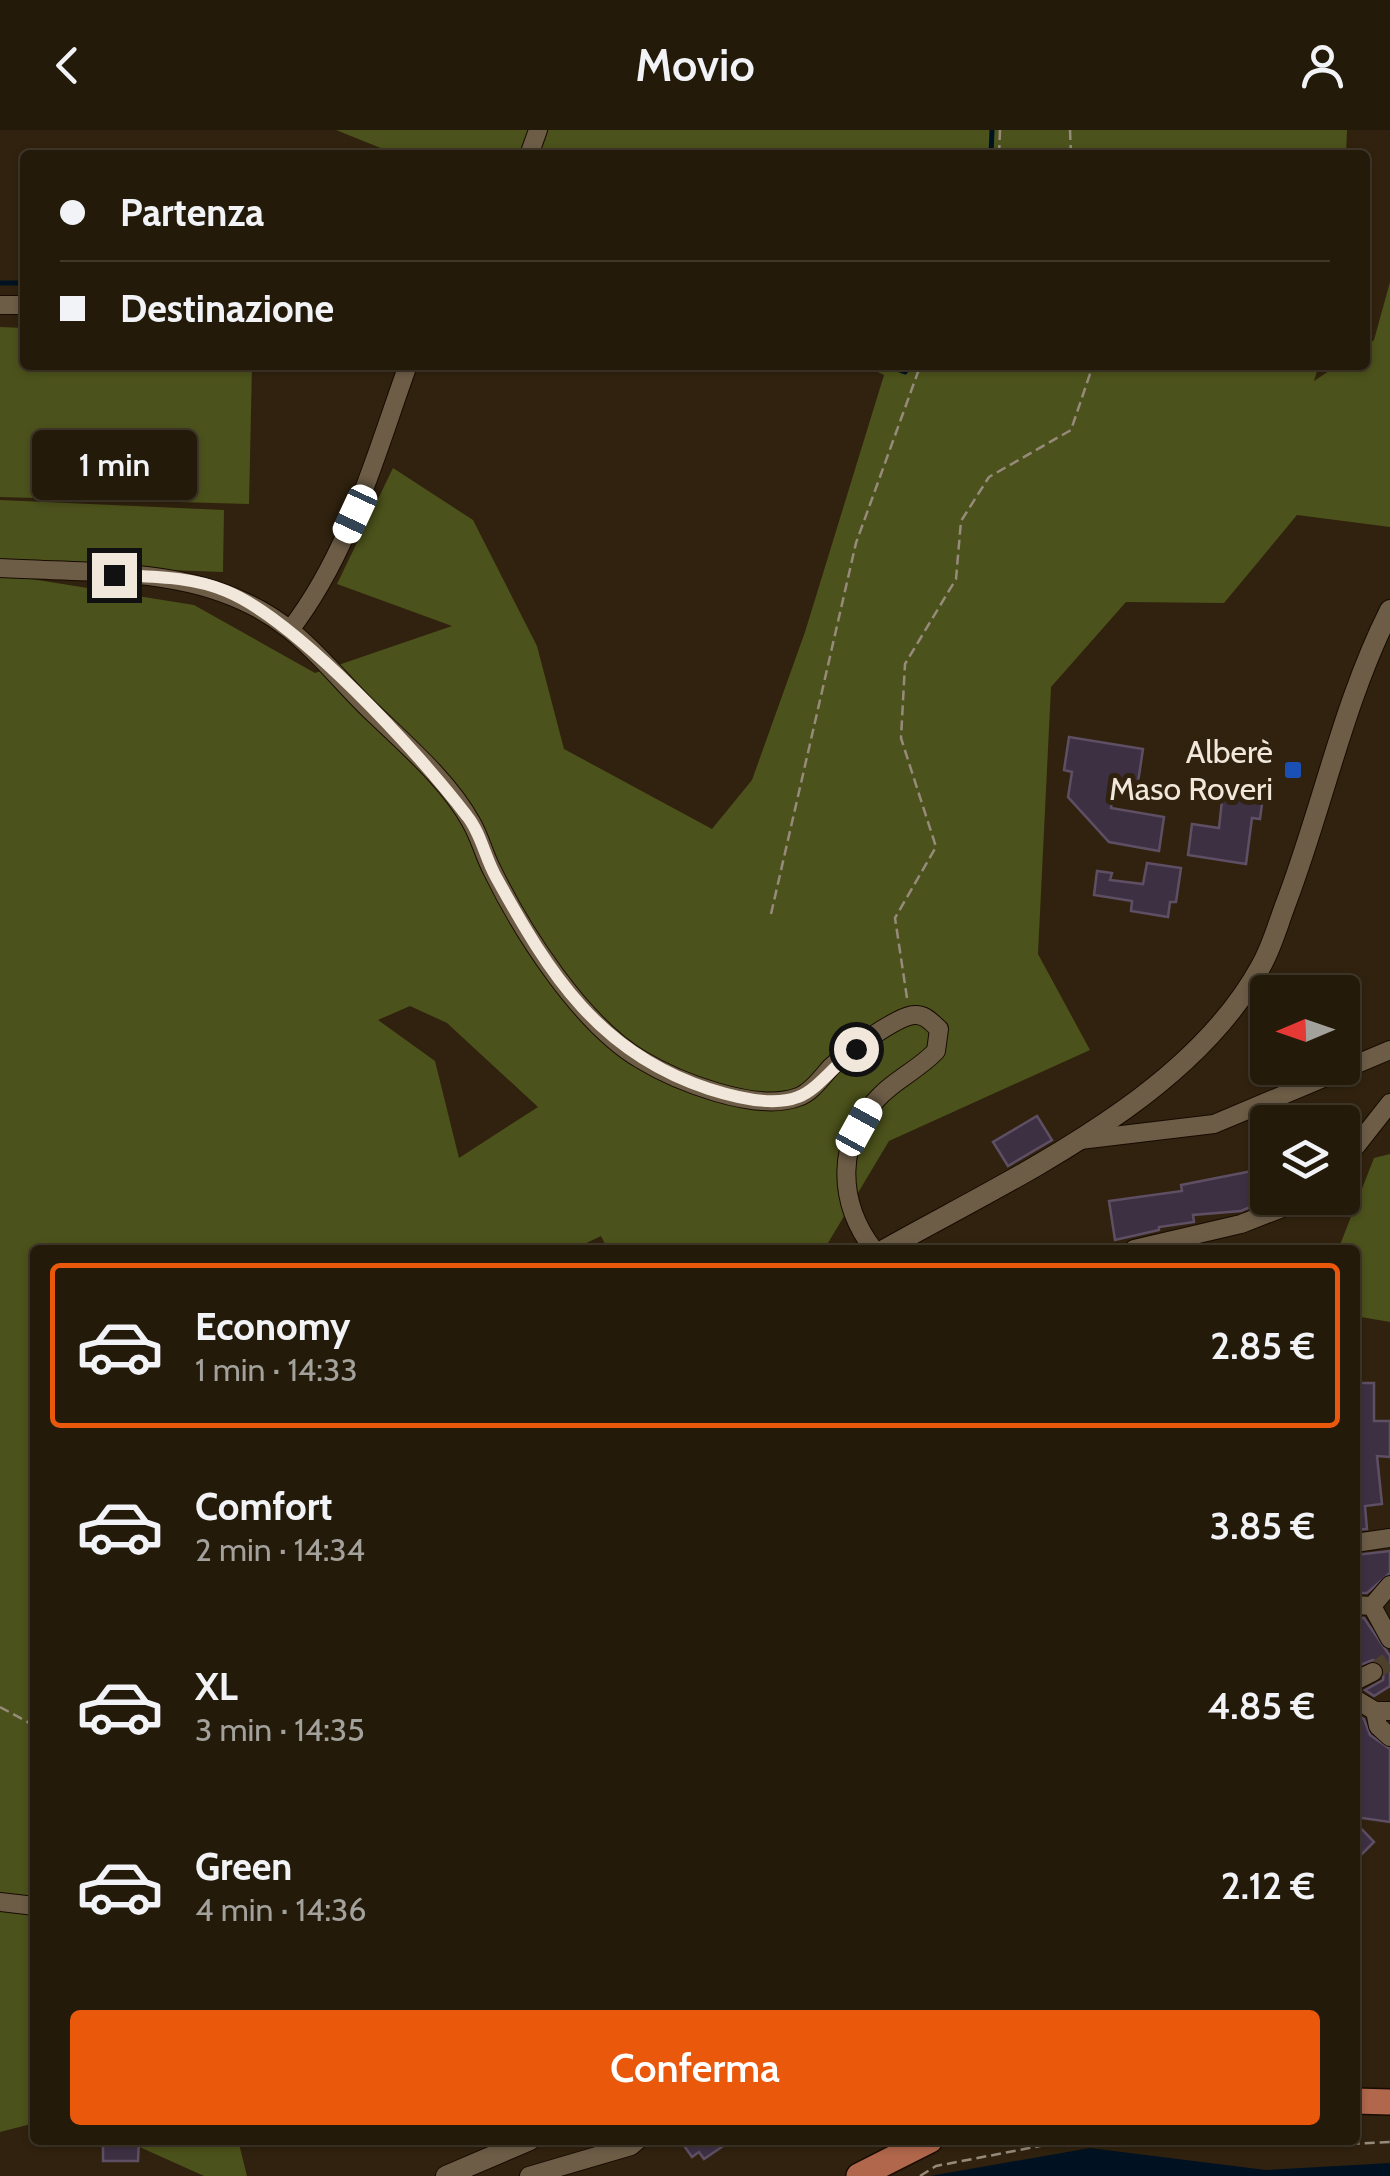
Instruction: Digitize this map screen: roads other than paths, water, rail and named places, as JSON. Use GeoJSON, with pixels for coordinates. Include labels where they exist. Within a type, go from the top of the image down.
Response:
{"type":"FeatureCollection","features":[{"type":"Feature","properties":{"kind":"main road"},"geometry":{"type":"LineString","coordinates":[[1360,2101],[1390,2102]]}},
{"type":"Feature","properties":{"kind":"main road"},"geometry":{"type":"LineString","coordinates":[[859,2176],[920,2145]]}},
{"type":"Feature","properties":{"kind":"street"},"geometry":{"type":"LineString","coordinates":[[290,630],[323,579],[355,514],[406,370]]}},
{"type":"Feature","properties":{"kind":"street"},"geometry":{"type":"LineString","coordinates":[[0,568],[190,580],[228,592],[290,630],[419,758],[471,820],[492,871],[528,933],[574,998],[624,1049],[666,1075],[718,1092],[785,1100],[802,1096],[836,1062],[910,1014],[924,1016],[939,1028],[936,1050],[916,1072],[871,1106],[849,1146],[844,1177],[857,1228],[870,1245]]}},
{"type":"Feature","properties":{"kind":"street"},"geometry":{"type":"LineString","coordinates":[[893,1245],[1079,1140],[1170,1073],[1228,1018],[1262,965],[1296,877],[1366,656],[1390,610]]}},
{"type":"Feature","properties":{"kind":"street"},"geometry":{"type":"LineString","coordinates":[[1079,1140],[1214,1124],[1390,1050]]}},
{"type":"Feature","properties":{"kind":"street"},"geometry":{"type":"LineString","coordinates":[[1360,1141],[1390,1103]]}},
{"type":"Feature","properties":{"kind":"street"},"geometry":{"type":"LineString","coordinates":[[1151,1245],[1264,1215]]}},
{"type":"Feature","properties":{"kind":"street"},"geometry":{"type":"LineString","coordinates":[[1360,1541],[1390,1538]]}},
{"type":"Feature","properties":{"kind":"street"},"geometry":{"type":"LineString","coordinates":[[1390,1585],[1364,1606],[1390,1639]]}},
{"type":"Feature","properties":{"kind":"street"},"geometry":{"type":"LineString","coordinates":[[1360,1678],[1373,1672]]}},
{"type":"Feature","properties":{"kind":"street"},"geometry":{"type":"LineString","coordinates":[[1360,1701],[1384,1712],[1378,1726],[1390,1737]]}},
{"type":"Feature","properties":{"kind":"street"},"geometry":{"type":"LineString","coordinates":[[0,1902],[30,1905]]}},
{"type":"Feature","properties":{"kind":"street"},"geometry":{"type":"LineString","coordinates":[[446,2176],[518,2145]]}},
{"type":"Feature","properties":{"kind":"street"},"geometry":{"type":"LineString","coordinates":[[530,2176],[633,2145]]}},
{"type":"Feature","properties":{"kind":"water"},"geometry":{"type":"Polygon","coordinates":[[[1090,2148],[1266,2170],[1390,2163],[1390,2176],[930,2176],[1090,2148]]]}},
{"type":"Feature","properties":{"kind":"waterway"},"geometry":{"type":"LineString","coordinates":[[991,150],[992,130]]}},
{"type":"Feature","properties":{"kind":"waterway"},"geometry":{"type":"LineString","coordinates":[[0,283],[20,283]]}},
{"type":"Feature","properties":{"kind":"waterway"},"geometry":{"type":"LineString","coordinates":[[900,370],[906,370]]}},
{"type":"Feature","properties":{"kind":"tunnel"},"geometry":{"type":"LineString","coordinates":[[1373,1672],[1390,1660]]}},
{"type":"Feature","properties":{"kind":"place","name":"Alberè Maso Roveri"},"geometry":{"type":"Point","coordinates":[1293,770]}}]}
